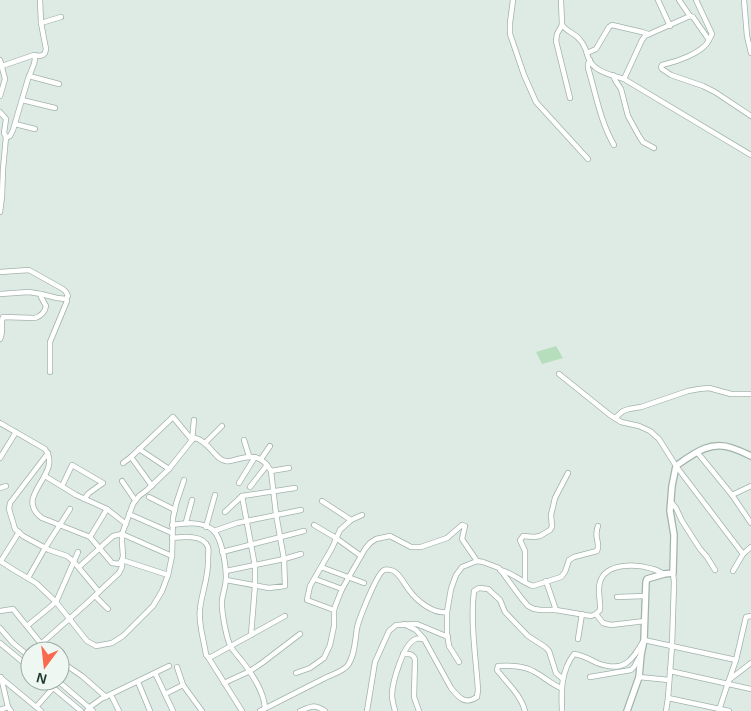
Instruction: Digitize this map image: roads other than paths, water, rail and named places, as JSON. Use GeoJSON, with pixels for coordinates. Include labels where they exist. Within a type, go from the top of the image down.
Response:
{"type":"FeatureCollection","features":[{"type":"Feature","properties":{"kind":"street"},"geometry":{"type":"LineString","coordinates":[[2,66],[45,53],[40,0]]}},
{"type":"Feature","properties":{"kind":"street"},"geometry":{"type":"LineString","coordinates":[[514,0],[510,34],[524,75],[536,102],[588,159]]}},
{"type":"Feature","properties":{"kind":"street"},"geometry":{"type":"LineString","coordinates":[[561,0],[562,26],[556,36],[556,42],[570,98]]}},
{"type":"Feature","properties":{"kind":"street"},"geometry":{"type":"LineString","coordinates":[[658,0],[670,26]]}},
{"type":"Feature","properties":{"kind":"street"},"geometry":{"type":"LineString","coordinates":[[679,0],[690,16],[695,18],[709,40]]}},
{"type":"Feature","properties":{"kind":"street"},"geometry":{"type":"LineString","coordinates":[[696,0],[712,34],[708,43],[687,57],[662,65],[662,70],[715,92],[751,116]]}},
{"type":"Feature","properties":{"kind":"street"},"geometry":{"type":"LineString","coordinates":[[744,0],[747,36],[751,52]]}},
{"type":"Feature","properties":{"kind":"street"},"geometry":{"type":"LineString","coordinates":[[624,79],[642,40],[648,34],[690,16]]}},
{"type":"Feature","properties":{"kind":"street"},"geometry":{"type":"LineString","coordinates":[[41,24],[61,17]]}},
{"type":"Feature","properties":{"kind":"street"},"geometry":{"type":"LineString","coordinates":[[587,53],[596,49],[612,25],[648,34]]}},
{"type":"Feature","properties":{"kind":"street"},"geometry":{"type":"LineString","coordinates":[[562,26],[577,36],[584,45],[593,65],[599,70],[624,79],[751,155]]}},
{"type":"Feature","properties":{"kind":"street"},"geometry":{"type":"LineString","coordinates":[[6,136],[10,136],[34,64],[34,55]]}},
{"type":"Feature","properties":{"kind":"street"},"geometry":{"type":"LineString","coordinates":[[0,60],[5,79],[0,96]]}},
{"type":"Feature","properties":{"kind":"street"},"geometry":{"type":"LineString","coordinates":[[590,60],[588,68],[601,115],[614,145]]}},
{"type":"Feature","properties":{"kind":"street"},"geometry":{"type":"LineString","coordinates":[[614,75],[621,89],[628,116],[638,136],[643,142],[654,148]]}},
{"type":"Feature","properties":{"kind":"street"},"geometry":{"type":"LineString","coordinates":[[29,76],[59,84]]}},
{"type":"Feature","properties":{"kind":"street"},"geometry":{"type":"LineString","coordinates":[[22,100],[54,108]]}},
{"type":"Feature","properties":{"kind":"street"},"geometry":{"type":"LineString","coordinates":[[0,112],[6,120],[0,212]]}},
{"type":"Feature","properties":{"kind":"street"},"geometry":{"type":"LineString","coordinates":[[14,124],[35,129]]}},
{"type":"Feature","properties":{"kind":"street"},"geometry":{"type":"LineString","coordinates":[[0,272],[29,270],[66,292],[68,296],[67,301],[50,342],[50,372]]}},
{"type":"Feature","properties":{"kind":"street"},"geometry":{"type":"LineString","coordinates":[[0,294],[28,292],[66,299]]}},
{"type":"Feature","properties":{"kind":"street"},"geometry":{"type":"LineString","coordinates":[[0,339],[3,334],[1,321],[3,317],[40,317],[46,306],[41,294]]}},
{"type":"Feature","properties":{"kind":"street"},"geometry":{"type":"LineString","coordinates":[[559,374],[621,422],[639,426],[650,431],[660,439],[676,466],[743,554]]}},
{"type":"Feature","properties":{"kind":"street"},"geometry":{"type":"LineString","coordinates":[[615,418],[623,411],[699,388],[709,388],[731,394],[751,394]]}},
{"type":"Feature","properties":{"kind":"street"},"geometry":{"type":"LineString","coordinates":[[123,463],[173,417],[192,440]]}},
{"type":"Feature","properties":{"kind":"street"},"geometry":{"type":"LineString","coordinates":[[44,641],[120,573],[123,556],[122,534],[135,500],[169,469],[192,440],[194,420]]}},
{"type":"Feature","properties":{"kind":"street"},"geometry":{"type":"LineString","coordinates":[[0,430],[2,424],[45,449],[50,457],[45,476],[32,497],[32,504],[38,516],[90,537],[112,563],[119,564],[122,560]]}},
{"type":"Feature","properties":{"kind":"street"},"geometry":{"type":"LineString","coordinates":[[205,443],[222,426]]}},
{"type":"Feature","properties":{"kind":"street"},"geometry":{"type":"LineString","coordinates":[[0,458],[16,432]]}},
{"type":"Feature","properties":{"kind":"street"},"geometry":{"type":"LineString","coordinates":[[192,440],[195,438],[205,443],[223,461],[227,462],[249,456],[255,457],[261,459],[271,471],[284,559],[285,586],[269,588],[226,580]]}},
{"type":"Feature","properties":{"kind":"street"},"geometry":{"type":"LineString","coordinates":[[244,440],[249,456]]}},
{"type":"Feature","properties":{"kind":"street"},"geometry":{"type":"LineString","coordinates":[[666,711],[672,646],[674,582],[672,574],[674,536],[670,511],[676,466],[697,452],[717,445],[733,448],[751,456]]}},
{"type":"Feature","properties":{"kind":"street"},"geometry":{"type":"LineString","coordinates":[[261,459],[270,446]]}},
{"type":"Feature","properties":{"kind":"street"},"geometry":{"type":"LineString","coordinates":[[139,449],[169,469]]}},
{"type":"Feature","properties":{"kind":"street"},"geometry":{"type":"LineString","coordinates":[[697,452],[732,495],[751,523]]}},
{"type":"Feature","properties":{"kind":"street"},"geometry":{"type":"LineString","coordinates":[[48,453],[10,503],[10,516],[18,532],[45,548],[67,556],[79,567],[99,592]]}},
{"type":"Feature","properties":{"kind":"street"},"geometry":{"type":"LineString","coordinates":[[131,457],[152,486]]}},
{"type":"Feature","properties":{"kind":"street"},"geometry":{"type":"LineString","coordinates":[[239,483],[255,457]]}},
{"type":"Feature","properties":{"kind":"street"},"geometry":{"type":"LineString","coordinates":[[62,486],[72,465],[103,483],[84,499]]}},
{"type":"Feature","properties":{"kind":"street"},"geometry":{"type":"LineString","coordinates":[[250,487],[267,465]]}},
{"type":"Feature","properties":{"kind":"street"},"geometry":{"type":"LineString","coordinates":[[271,471],[289,468]]}},
{"type":"Feature","properties":{"kind":"street"},"geometry":{"type":"LineString","coordinates":[[524,582],[525,551],[520,540],[523,536],[540,536],[550,530],[552,527],[551,515],[555,498],[568,473]]}},
{"type":"Feature","properties":{"kind":"street"},"geometry":{"type":"LineString","coordinates":[[45,476],[84,499],[108,509],[126,524]]}},
{"type":"Feature","properties":{"kind":"street"},"geometry":{"type":"LineString","coordinates":[[18,532],[0,561],[36,583],[56,602],[87,641],[96,646],[112,643],[122,636],[153,606],[162,591],[168,576],[172,556],[172,525],[184,480]]}},
{"type":"Feature","properties":{"kind":"street"},"geometry":{"type":"LineString","coordinates":[[122,481],[135,500]]}},
{"type":"Feature","properties":{"kind":"street"},"geometry":{"type":"LineString","coordinates":[[0,488],[6,486]]}},
{"type":"Feature","properties":{"kind":"street"},"geometry":{"type":"LineString","coordinates":[[732,495],[751,486]]}},
{"type":"Feature","properties":{"kind":"street"},"geometry":{"type":"LineString","coordinates":[[225,512],[242,496],[295,488]]}},
{"type":"Feature","properties":{"kind":"street"},"geometry":{"type":"LineString","coordinates":[[206,527],[215,495]]}},
{"type":"Feature","properties":{"kind":"street"},"geometry":{"type":"LineString","coordinates":[[242,496],[255,566],[256,586],[251,635]]}},
{"type":"Feature","properties":{"kind":"street"},"geometry":{"type":"LineString","coordinates":[[149,497],[175,510]]}},
{"type":"Feature","properties":{"kind":"street"},"geometry":{"type":"LineString","coordinates":[[186,522],[192,500]]}},
{"type":"Feature","properties":{"kind":"street"},"geometry":{"type":"LineString","coordinates":[[322,501],[351,520]]}},
{"type":"Feature","properties":{"kind":"street"},"geometry":{"type":"LineString","coordinates":[[671,502],[715,570]]}},
{"type":"Feature","properties":{"kind":"street"},"geometry":{"type":"LineString","coordinates":[[28,578],[70,509]]}},
{"type":"Feature","properties":{"kind":"street"},"geometry":{"type":"LineString","coordinates":[[90,537],[108,509]]}},
{"type":"Feature","properties":{"kind":"street"},"geometry":{"type":"LineString","coordinates":[[214,531],[276,514],[301,510]]}},
{"type":"Feature","properties":{"kind":"street"},"geometry":{"type":"LineString","coordinates":[[129,514],[172,535],[203,541],[208,547],[209,569],[199,616],[206,655],[242,711]]}},
{"type":"Feature","properties":{"kind":"street"},"geometry":{"type":"LineString","coordinates":[[334,610],[307,600],[310,586],[340,530],[351,520],[362,515]]}},
{"type":"Feature","properties":{"kind":"street"},"geometry":{"type":"LineString","coordinates":[[172,525],[186,522],[206,527],[214,531],[220,542],[226,571],[222,602],[225,626],[231,646],[250,671],[263,695],[263,710],[343,670],[348,665],[354,650],[361,615],[379,575],[384,570],[389,569],[396,572],[410,592],[433,610],[447,612]]}},
{"type":"Feature","properties":{"kind":"street"},"geometry":{"type":"LineString","coordinates":[[314,525],[361,556]]}},
{"type":"Feature","properties":{"kind":"street"},"geometry":{"type":"LineString","coordinates":[[296,673],[310,668],[324,658],[330,645],[334,626],[334,610],[342,589],[361,556],[370,543],[376,539],[390,536],[411,547],[421,547],[447,538],[462,525],[466,526],[462,539],[477,561]]}},
{"type":"Feature","properties":{"kind":"street"},"geometry":{"type":"LineString","coordinates":[[459,662],[449,646],[447,612],[451,589],[456,575],[462,567],[477,561],[484,562],[500,570],[507,571],[533,586],[561,577],[569,560],[574,557],[598,551],[596,531],[598,526]]}},
{"type":"Feature","properties":{"kind":"street"},"geometry":{"type":"LineString","coordinates":[[222,552],[304,531]]}},
{"type":"Feature","properties":{"kind":"street"},"geometry":{"type":"LineString","coordinates":[[79,567],[113,536],[122,534],[172,556]]}},
{"type":"Feature","properties":{"kind":"street"},"geometry":{"type":"LineString","coordinates":[[734,571],[743,554],[751,547]]}},
{"type":"Feature","properties":{"kind":"street"},"geometry":{"type":"LineString","coordinates":[[27,626],[56,602],[78,552]]}},
{"type":"Feature","properties":{"kind":"street"},"geometry":{"type":"LineString","coordinates":[[226,571],[255,566],[301,554]]}},
{"type":"Feature","properties":{"kind":"street"},"geometry":{"type":"LineString","coordinates":[[122,560],[168,576]]}},
{"type":"Feature","properties":{"kind":"street"},"geometry":{"type":"LineString","coordinates":[[500,570],[528,606],[540,610],[556,610],[591,616],[600,610],[599,584],[602,576],[608,571],[631,565],[653,569],[664,574]]}},
{"type":"Feature","properties":{"kind":"street"},"geometry":{"type":"LineString","coordinates":[[321,567],[364,583]]}},
{"type":"Feature","properties":{"kind":"street"},"geometry":{"type":"LineString","coordinates":[[627,711],[639,677],[644,640],[646,582],[647,579],[664,574],[672,574]]}},
{"type":"Feature","properties":{"kind":"street"},"geometry":{"type":"LineString","coordinates":[[315,579],[342,589]]}},
{"type":"Feature","properties":{"kind":"street"},"geometry":{"type":"LineString","coordinates":[[546,581],[556,610]]}},
{"type":"Feature","properties":{"kind":"street"},"geometry":{"type":"LineString","coordinates":[[404,624],[416,630],[424,639],[450,688],[456,695],[464,701],[471,701],[477,697],[478,690],[474,640],[474,591],[479,588],[488,589],[500,600],[505,612],[528,636],[549,651],[556,673],[563,679]]}},
{"type":"Feature","properties":{"kind":"street"},"geometry":{"type":"LineString","coordinates":[[95,596],[108,609]]}},
{"type":"Feature","properties":{"kind":"street"},"geometry":{"type":"LineString","coordinates":[[617,597],[645,596]]}},
{"type":"Feature","properties":{"kind":"street"},"geometry":{"type":"LineString","coordinates":[[0,611],[13,609],[39,641]]}},
{"type":"Feature","properties":{"kind":"street"},"geometry":{"type":"LineString","coordinates":[[578,639],[582,614]]}},
{"type":"Feature","properties":{"kind":"street"},"geometry":{"type":"LineString","coordinates":[[596,614],[603,622],[611,625],[645,621]]}},
{"type":"Feature","properties":{"kind":"street"},"geometry":{"type":"LineString","coordinates":[[208,657],[285,616]]}},
{"type":"Feature","properties":{"kind":"street"},"geometry":{"type":"LineString","coordinates":[[719,710],[736,660],[746,617],[751,616]]}},
{"type":"Feature","properties":{"kind":"street"},"geometry":{"type":"LineString","coordinates":[[368,711],[375,662],[389,631],[396,625],[417,624],[448,637]]}},
{"type":"Feature","properties":{"kind":"street"},"geometry":{"type":"LineString","coordinates":[[0,628],[20,649]]}},
{"type":"Feature","properties":{"kind":"street"},"geometry":{"type":"LineString","coordinates":[[224,683],[250,671],[300,634]]}},
{"type":"Feature","properties":{"kind":"street"},"geometry":{"type":"LineString","coordinates":[[395,711],[392,694],[403,654],[416,639],[424,639]]}},
{"type":"Feature","properties":{"kind":"street"},"geometry":{"type":"LineString","coordinates":[[644,640],[736,660]]}},
{"type":"Feature","properties":{"kind":"street"},"geometry":{"type":"LineString","coordinates":[[562,711],[561,688],[574,654],[605,665],[622,666],[632,660],[644,640]]}},
{"type":"Feature","properties":{"kind":"street"},"geometry":{"type":"LineString","coordinates":[[0,643],[20,660]]}},
{"type":"Feature","properties":{"kind":"street"},"geometry":{"type":"LineString","coordinates":[[403,654],[413,655],[415,659],[414,697],[419,711]]}},
{"type":"Feature","properties":{"kind":"street"},"geometry":{"type":"LineString","coordinates":[[590,677],[631,670],[641,655]]}},
{"type":"Feature","properties":{"kind":"street"},"geometry":{"type":"LineString","coordinates":[[728,682],[751,663]]}},
{"type":"Feature","properties":{"kind":"street"},"geometry":{"type":"LineString","coordinates":[[69,691],[90,710],[109,696],[169,666]]}},
{"type":"Feature","properties":{"kind":"street"},"geometry":{"type":"LineString","coordinates":[[525,711],[519,697],[497,670],[498,666],[526,668],[561,688]]}},
{"type":"Feature","properties":{"kind":"street"},"geometry":{"type":"LineString","coordinates":[[177,667],[183,685],[202,711]]}},
{"type":"Feature","properties":{"kind":"street"},"geometry":{"type":"LineString","coordinates":[[70,668],[109,696],[119,711]]}},
{"type":"Feature","properties":{"kind":"street"},"geometry":{"type":"LineString","coordinates":[[670,671],[728,682],[751,689]]}},
{"type":"Feature","properties":{"kind":"street"},"geometry":{"type":"LineString","coordinates":[[156,673],[173,711]]}},
{"type":"Feature","properties":{"kind":"street"},"geometry":{"type":"LineString","coordinates":[[1,677],[41,711]]}},
{"type":"Feature","properties":{"kind":"street"},"geometry":{"type":"LineString","coordinates":[[0,710],[9,709],[1,677]]}},
{"type":"Feature","properties":{"kind":"street"},"geometry":{"type":"LineString","coordinates":[[639,677],[669,680]]}},
{"type":"Feature","properties":{"kind":"street"},"geometry":{"type":"LineString","coordinates":[[138,682],[150,711]]}},
{"type":"Feature","properties":{"kind":"street"},"geometry":{"type":"LineString","coordinates":[[165,694],[183,685]]}},
{"type":"Feature","properties":{"kind":"street"},"geometry":{"type":"LineString","coordinates":[[37,706],[50,691]]}},
{"type":"Feature","properties":{"kind":"street"},"geometry":{"type":"LineString","coordinates":[[57,691],[81,711]]}},
{"type":"Feature","properties":{"kind":"street"},"geometry":{"type":"LineString","coordinates":[[668,698],[729,711]]}},
{"type":"Feature","properties":{"kind":"street"},"geometry":{"type":"LineString","coordinates":[[300,711],[312,706],[325,711]]}}]}
